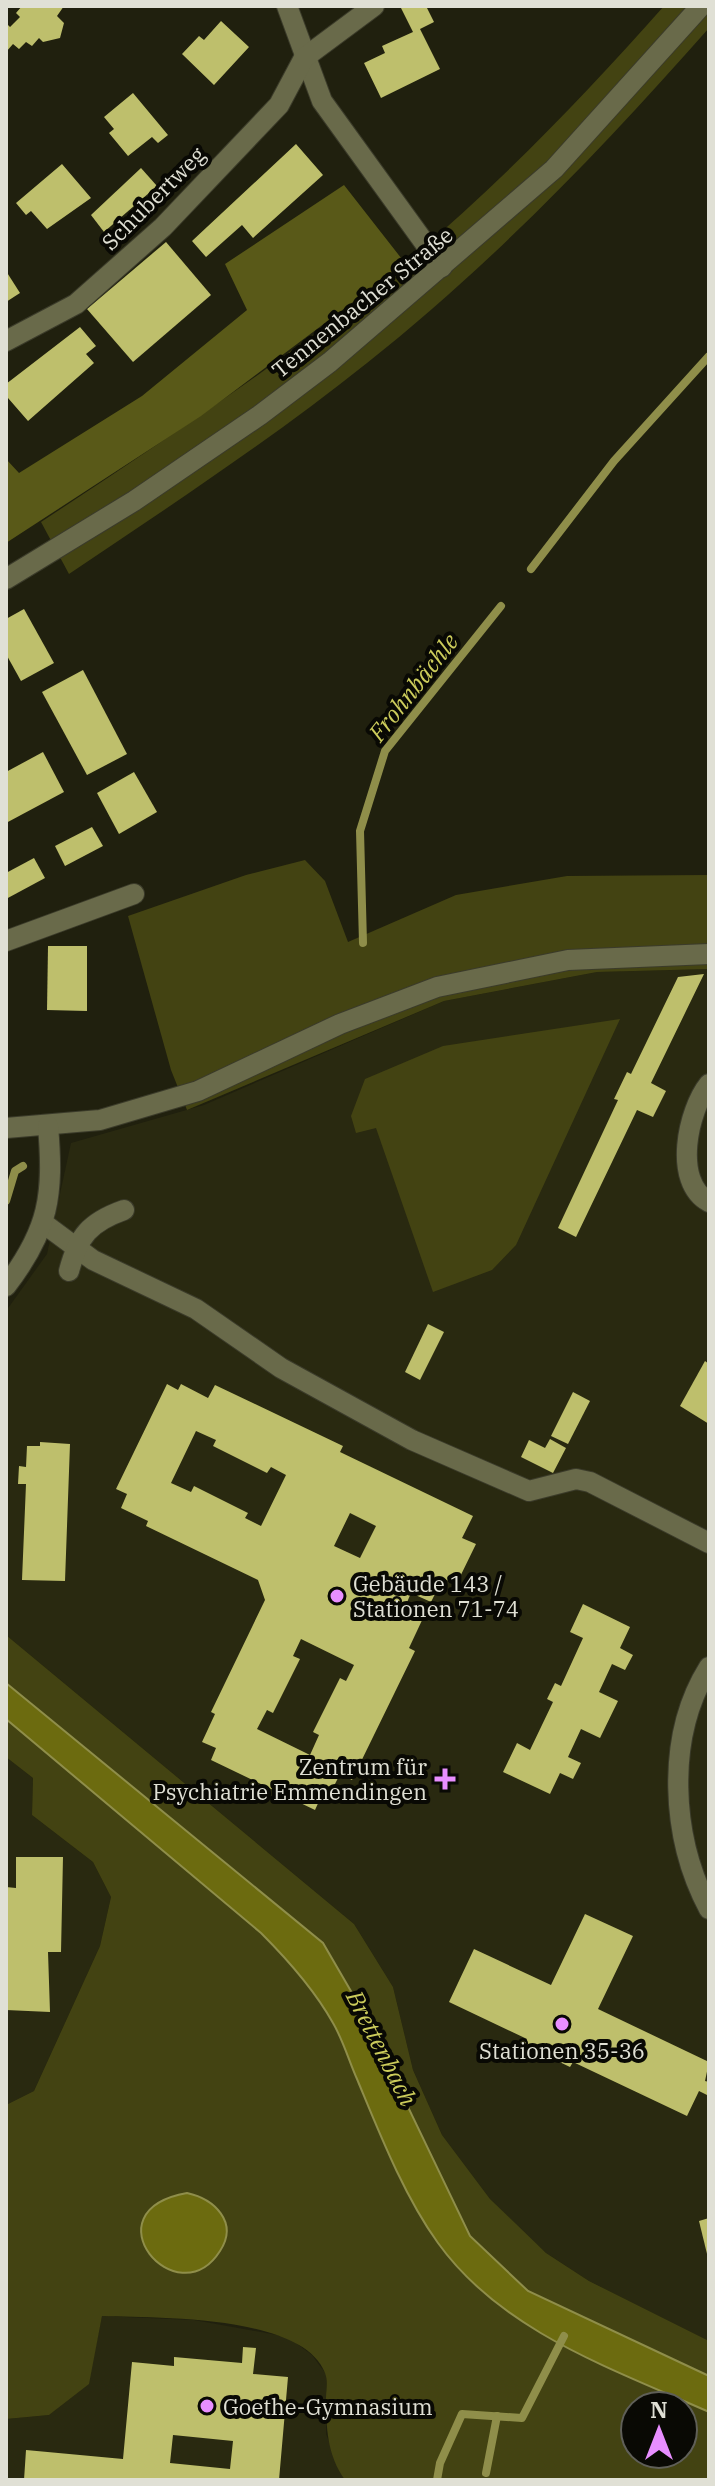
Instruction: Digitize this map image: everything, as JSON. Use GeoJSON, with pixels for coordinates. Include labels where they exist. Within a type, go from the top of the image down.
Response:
{"type":"FeatureCollection","features":[{"type":"Feature","properties":{"kind":"street"},"geometry":{"type":"LineString","coordinates":[[287,6],[322,101],[442,267]]}},
{"type":"Feature","properties":{"kind":"street"},"geometry":{"type":"LineString","coordinates":[[304,58],[374,6]]}},
{"type":"Feature","properties":{"kind":"street","name":"Tennenbacher Straße"},"geometry":{"type":"LineString","coordinates":[[6,579],[134,501],[260,415],[330,362],[554,169],[701,6]]}},
{"type":"Feature","properties":{"kind":"street","name":"Schubertweg"},"geometry":{"type":"LineString","coordinates":[[6,341],[76,304],[163,227],[279,105],[304,58]]}},
{"type":"Feature","properties":{"kind":"street"},"geometry":{"type":"LineString","coordinates":[[6,941],[134,894]]}},
{"type":"Feature","properties":{"kind":"street"},"geometry":{"type":"LineString","coordinates":[[6,1128],[100,1120],[198,1091],[340,1024],[437,987],[568,960],[709,954]]}},
{"type":"Feature","properties":{"kind":"street"},"geometry":{"type":"LineString","coordinates":[[709,1084],[690,1128],[688,1174],[701,1197],[709,1202]]}},
{"type":"Feature","properties":{"kind":"street"},"geometry":{"type":"LineString","coordinates":[[6,1286],[34,1248],[43,1223],[52,1179],[48,1126]]}},
{"type":"Feature","properties":{"kind":"street"},"geometry":{"type":"LineString","coordinates":[[69,1271],[75,1247],[98,1220],[124,1210]]}},
{"type":"Feature","properties":{"kind":"street"},"geometry":{"type":"LineString","coordinates":[[43,1223],[93,1260],[196,1309],[281,1368],[412,1440],[529,1491],[576,1479],[590,1482],[709,1543]]}},
{"type":"Feature","properties":{"kind":"street"},"geometry":{"type":"LineString","coordinates":[[709,1667],[698,1685],[687,1717],[682,1748],[679,1831],[698,1888],[709,1909]]}},
{"type":"Feature","properties":{"kind":"shaded area"},"geometry":{"type":"Polygon","coordinates":[[[664,6],[709,6],[709,28],[629,117],[502,245],[413,325],[331,391],[220,472],[69,574],[41,522],[273,364],[406,262],[540,139],[664,6]]]}},
{"type":"Feature","properties":{"kind":"shaded area"},"geometry":{"type":"Polygon","coordinates":[[[344,185],[405,263],[201,416],[6,543],[6,459],[19,473],[142,396],[247,310],[225,264],[344,185]]]}},
{"type":"Feature","properties":{"kind":"shaded area"},"geometry":{"type":"Polygon","coordinates":[[[305,860],[325,881],[348,942],[456,895],[567,876],[709,875],[709,969],[597,972],[444,1001],[187,1110],[171,1070],[128,916],[246,875],[305,860]]]}},
{"type":"Feature","properties":{"kind":"shaded area","name":"Zentrum für Psychiatrie Emmendingen"},"geometry":{"type":"Polygon","coordinates":[[[709,969],[709,2341],[589,2281],[546,2253],[516,2226],[490,2199],[442,2135],[413,2070],[393,1987],[354,1924],[6,1635],[6,1311],[47,1254],[71,1143],[204,1105],[444,1001],[597,972],[709,969]]]}},
{"type":"Feature","properties":{"kind":"shaded area"},"geometry":{"type":"Polygon","coordinates":[[[620,1019],[516,1245],[492,1270],[433,1292],[376,1128],[356,1133],[351,1116],[365,1079],[443,1046],[620,1019]]]}},
{"type":"Feature","properties":{"kind":"shaded area"},"geometry":{"type":"Polygon","coordinates":[[[6,1635],[354,1924],[393,1987],[413,2070],[442,2135],[490,2199],[546,2253],[589,2281],[709,2341],[709,2376],[528,2291],[470,2236],[323,1943],[6,1683],[6,1635]]]}},
{"type":"Feature","properties":{"kind":"shaded area"},"geometry":{"type":"Polygon","coordinates":[[[6,1683],[323,1943],[359,2005],[470,2236],[528,2291],[709,2376],[709,2412],[699,2408],[699,2390],[659,2390],[598,2363],[527,2324],[494,2301],[464,2274],[438,2243],[414,2205],[383,2142],[337,2030],[326,2010],[291,1964],[261,1933],[6,1719],[6,1683]]]}},
{"type":"Feature","properties":{"kind":"shaded area"},"geometry":{"type":"Polygon","coordinates":[[[6,1719],[261,1933],[295,1967],[334,2023],[383,2142],[437,2242],[523,2323],[574,2351],[660,2390],[619,2390],[619,2470],[699,2470],[699,2407],[709,2412],[709,2480],[345,2480],[334,2461],[329,2440],[326,2376],[311,2354],[288,2339],[259,2330],[190,2319],[102,2316],[89,2384],[49,2415],[6,2419],[6,2105],[34,2091],[100,1946],[111,1897],[93,1862],[32,1815],[33,1778],[6,1757],[6,1719]]]}},
{"type":"Feature","properties":{"kind":"shaded area"},"geometry":{"type":"Polygon","coordinates":[[[6,1757],[33,1778],[32,1815],[93,1862],[111,1897],[100,1946],[34,2091],[6,2105],[6,1757]]]}},
{"type":"Feature","properties":{"kind":"shaded area"},"geometry":{"type":"Polygon","coordinates":[[[187,2193],[214,2206],[221,2213],[227,2231],[220,2251],[202,2268],[182,2273],[164,2267],[150,2254],[142,2237],[144,2219],[158,2203],[187,2193]]]}},
{"type":"Feature","properties":{"kind":"shaded area"},"geometry":{"type":"Polygon","coordinates":[[[102,2316],[194,2320],[288,2337],[312,2355],[326,2374],[326,2434],[345,2480],[6,2480],[6,2419],[49,2415],[88,2384],[102,2316]]]}},
{"type":"Feature","properties":{"kind":"building"},"geometry":{"type":"Polygon","coordinates":[[[22,6],[64,6],[57,16],[64,23],[60,38],[43,42],[39,38],[32,46],[26,42],[19,49],[13,44],[6,52],[6,23],[10,27],[20,17],[16,13],[22,6]]]}},
{"type":"Feature","properties":{"kind":"building"},"geometry":{"type":"Polygon","coordinates":[[[400,6],[426,6],[434,22],[420,29],[440,69],[381,98],[364,63],[385,53],[382,46],[413,32],[400,6]]]}},
{"type":"Feature","properties":{"kind":"building"},"geometry":{"type":"Polygon","coordinates":[[[221,21],[249,47],[214,85],[182,54],[199,36],[204,40],[221,21]]]}},
{"type":"Feature","properties":{"kind":"building"},"geometry":{"type":"Polygon","coordinates":[[[133,93],[168,135],[158,143],[152,137],[128,156],[109,133],[114,129],[104,117],[133,93]]]}},
{"type":"Feature","properties":{"kind":"building"},"geometry":{"type":"Polygon","coordinates":[[[296,144],[323,175],[253,238],[242,225],[206,257],[192,241],[296,144]]]}},
{"type":"Feature","properties":{"kind":"building"},"geometry":{"type":"Polygon","coordinates":[[[62,164],[91,198],[47,229],[31,211],[26,215],[16,203],[62,164]]]}},
{"type":"Feature","properties":{"kind":"building"},"geometry":{"type":"Polygon","coordinates":[[[141,168],[157,186],[104,232],[91,215],[141,168]]]}},
{"type":"Feature","properties":{"kind":"building"},"geometry":{"type":"Polygon","coordinates":[[[166,242],[211,295],[133,362],[87,309],[166,242]]]}},
{"type":"Feature","properties":{"kind":"building"},"geometry":{"type":"Polygon","coordinates":[[[6,271],[20,293],[6,302],[6,271]]]}},
{"type":"Feature","properties":{"kind":"building"},"geometry":{"type":"Polygon","coordinates":[[[80,327],[96,346],[86,354],[94,363],[28,421],[8,398],[6,400],[6,384],[80,327]]]}},
{"type":"Feature","properties":{"kind":"building"},"geometry":{"type":"Polygon","coordinates":[[[24,609],[54,663],[21,681],[6,654],[6,619],[24,609]]]}},
{"type":"Feature","properties":{"kind":"building"},"geometry":{"type":"Polygon","coordinates":[[[83,670],[127,754],[87,775],[42,692],[83,670]]]}},
{"type":"Feature","properties":{"kind":"building"},"geometry":{"type":"Polygon","coordinates":[[[43,752],[64,792],[6,823],[6,772],[43,752]]]}},
{"type":"Feature","properties":{"kind":"building"},"geometry":{"type":"Polygon","coordinates":[[[134,772],[157,812],[119,834],[97,793],[134,772]]]}},
{"type":"Feature","properties":{"kind":"building"},"geometry":{"type":"Polygon","coordinates":[[[92,827],[103,846],[65,866],[55,846],[92,827]]]}},
{"type":"Feature","properties":{"kind":"building"},"geometry":{"type":"Polygon","coordinates":[[[34,858],[45,878],[6,899],[6,873],[34,858]]]}},
{"type":"Feature","properties":{"kind":"building"},"geometry":{"type":"Polygon","coordinates":[[[48,946],[87,946],[87,1011],[47,1010],[48,946]]]}},
{"type":"Feature","properties":{"kind":"building"},"geometry":{"type":"Polygon","coordinates":[[[704,974],[651,1083],[666,1091],[653,1117],[637,1110],[576,1237],[558,1228],[618,1100],[614,1099],[627,1072],[631,1074],[678,977],[704,974]]]}},
{"type":"Feature","properties":{"kind":"building"},"geometry":{"type":"Polygon","coordinates":[[[428,1324],[444,1332],[420,1380],[405,1372],[428,1324]]]}},
{"type":"Feature","properties":{"kind":"building"},"geometry":{"type":"Polygon","coordinates":[[[705,1361],[709,1364],[709,1424],[680,1406],[705,1361]]]}},
{"type":"Feature","properties":{"kind":"building","name":"Gebäude 143 / Stationen 71-74"},"geometry":{"type":"Polygon","coordinates":[[[167,1384],[178,1390],[181,1384],[208,1398],[215,1385],[343,1446],[340,1452],[473,1516],[462,1538],[476,1544],[456,1585],[443,1578],[431,1602],[411,1593],[405,1607],[424,1616],[409,1648],[415,1651],[352,1780],[340,1774],[326,1802],[320,1799],[315,1810],[211,1760],[216,1748],[202,1742],[215,1714],[211,1712],[265,1600],[258,1580],[146,1526],[148,1521],[121,1508],[127,1494],[116,1489],[167,1384]],[[196,1431],[171,1483],[191,1492],[194,1486],[248,1513],[245,1518],[261,1526],[286,1475],[271,1467],[267,1473],[213,1446],[216,1440],[196,1431]],[[350,1513],[334,1546],[360,1558],[376,1526],[350,1513]],[[301,1639],[293,1656],[300,1659],[273,1713],[267,1710],[257,1729],[310,1755],[319,1735],[313,1732],[340,1678],[346,1681],[354,1665],[301,1639]]]}},
{"type":"Feature","properties":{"kind":"building"},"geometry":{"type":"Polygon","coordinates":[[[573,1392],[590,1401],[568,1444],[551,1436],[573,1392]]]}},
{"type":"Feature","properties":{"kind":"building"},"geometry":{"type":"Polygon","coordinates":[[[550,1439],[566,1448],[553,1473],[521,1457],[529,1440],[545,1448],[550,1439]]]}},
{"type":"Feature","properties":{"kind":"building"},"geometry":{"type":"Polygon","coordinates":[[[40,1442],[70,1444],[65,1581],[22,1580],[26,1484],[18,1484],[19,1466],[26,1467],[27,1446],[40,1446],[40,1442]]]}},
{"type":"Feature","properties":{"kind":"building"},"geometry":{"type":"Polygon","coordinates":[[[583,1604],[630,1627],[620,1648],[633,1655],[625,1670],[612,1664],[599,1692],[618,1701],[600,1738],[581,1729],[568,1757],[581,1763],[573,1779],[560,1773],[550,1794],[503,1772],[517,1743],[530,1750],[553,1702],[547,1699],[555,1683],[561,1686],[583,1638],[570,1632],[583,1604]]]}},
{"type":"Feature","properties":{"kind":"building"},"geometry":{"type":"Polygon","coordinates":[[[16,1857],[63,1857],[61,1952],[48,1952],[50,2012],[6,2010],[6,1887],[16,1888],[16,1857]]]}},
{"type":"Feature","properties":{"kind":"building","name":"Stationen 35-36"},"geometry":{"type":"Polygon","coordinates":[[[585,1914],[633,1936],[598,2009],[709,2062],[705,2081],[709,2082],[709,2096],[699,2091],[687,2116],[573,2062],[570,2067],[524,2045],[527,2039],[449,2002],[474,1949],[551,1985],[585,1914]]]}},
{"type":"Feature","properties":{"kind":"building"},"geometry":{"type":"Polygon","coordinates":[[[709,2218],[709,2258],[708,2258],[699,2221],[709,2218]]]}},
{"type":"Feature","properties":{"kind":"building","name":"Goethe-Gymnasium"},"geometry":{"type":"Polygon","coordinates":[[[243,2347],[256,2348],[253,2374],[288,2377],[279,2480],[24,2480],[26,2450],[123,2459],[132,2362],[174,2366],[174,2357],[242,2363],[243,2347]],[[173,2435],[170,2463],[230,2469],[233,2441],[173,2435]]]}},
{"type":"Feature","properties":{"kind":"waterway","name":"Frohnbächle"},"geometry":{"type":"LineString","coordinates":[[531,569],[614,461],[709,356]]}},
{"type":"Feature","properties":{"kind":"waterway","name":"Frohnbächle"},"geometry":{"type":"LineString","coordinates":[[363,943],[360,831],[385,751],[501,606]]}},
{"type":"Feature","properties":{"kind":"waterway","name":"Frohnbächle"},"geometry":{"type":"LineString","coordinates":[[6,1201],[15,1171],[23,1166]]}},
{"type":"Feature","properties":{"kind":"waterway"},"geometry":{"type":"LineString","coordinates":[[437,2480],[440,2463],[462,2414],[522,2418],[564,2336]]}},
{"type":"Feature","properties":{"kind":"waterway"},"geometry":{"type":"LineString","coordinates":[[486,2473],[497,2416]]}},
{"type":"Feature","properties":{"kind":"place","name":"Gebäude 143 / Stationen 71-74"},"geometry":{"type":"Point","coordinates":[337,1596]}},
{"type":"Feature","properties":{"kind":"place","name":"Zentrum für Psychiatrie Emmendingen"},"geometry":{"type":"Point","coordinates":[445,1779]}},
{"type":"Feature","properties":{"kind":"place","name":"Stationen 35-36"},"geometry":{"type":"Point","coordinates":[562,2024]}},
{"type":"Feature","properties":{"kind":"place","name":"Goethe-Gymnasium"},"geometry":{"type":"Point","coordinates":[207,2406]}},
{"type":"Feature","properties":{"kind":"water label","name":"Brettenbach"},"geometry":{"type":"Point","coordinates":[382,2048]}}]}
